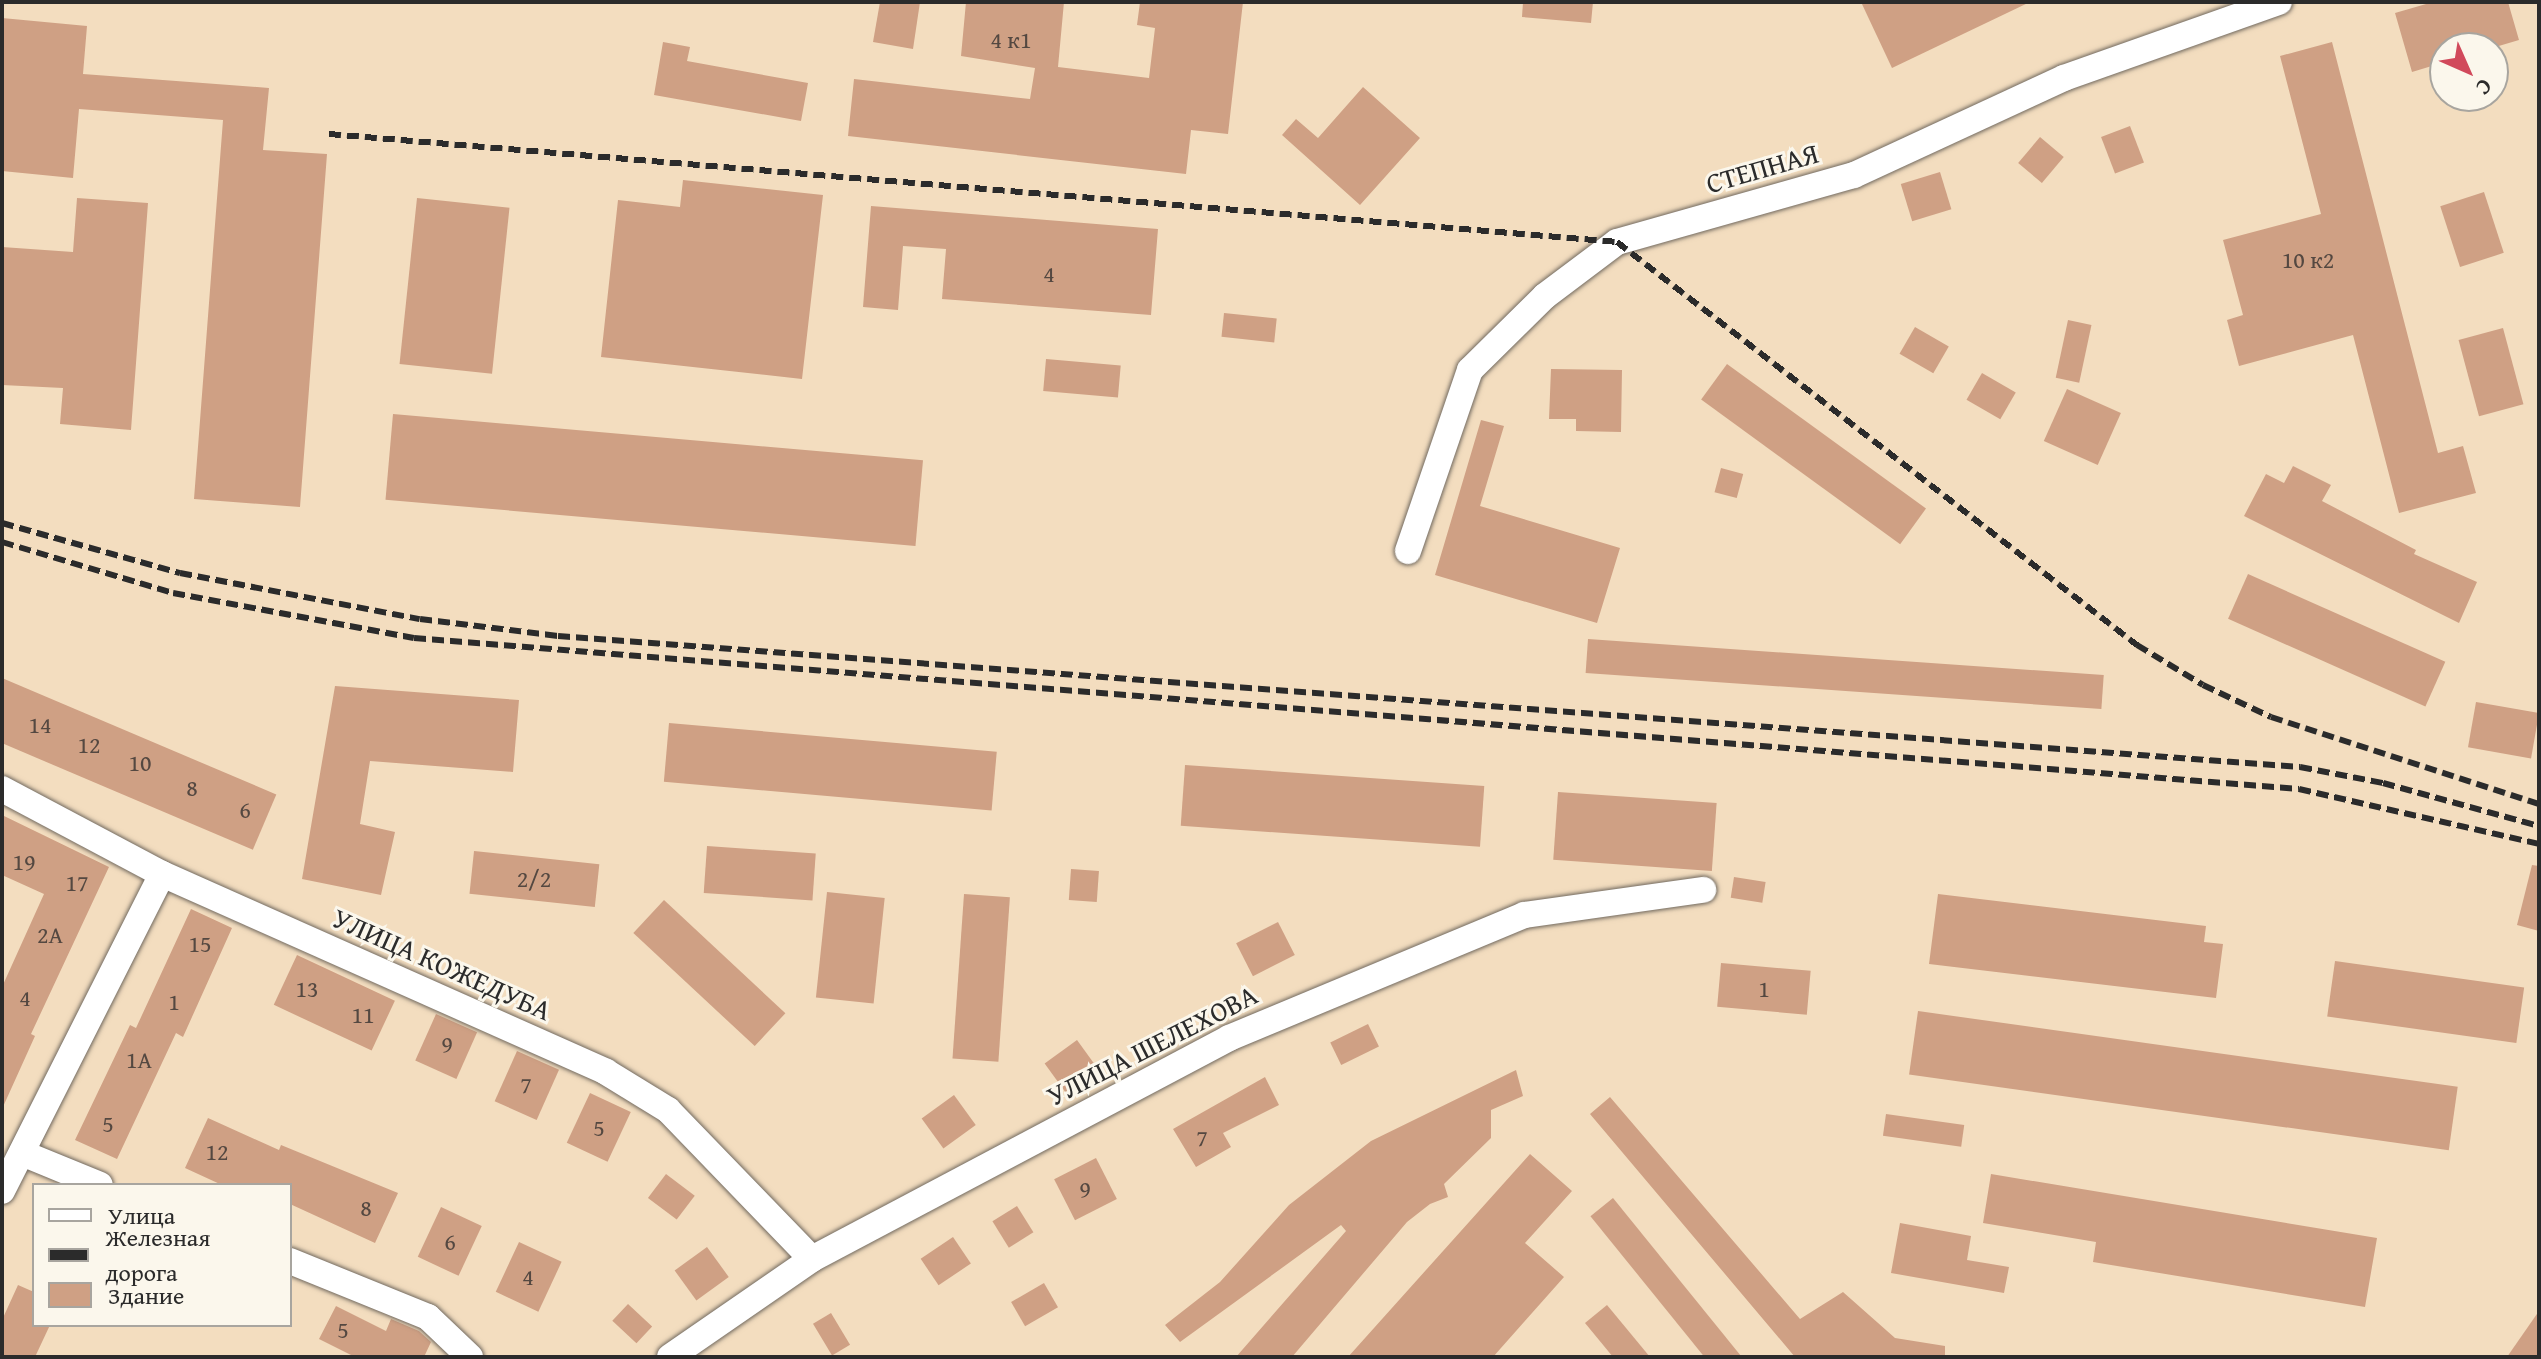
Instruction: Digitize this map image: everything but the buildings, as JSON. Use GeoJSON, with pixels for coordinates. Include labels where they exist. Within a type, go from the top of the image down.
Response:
{"type":"FeatureCollection","features":[{"type":"Feature","properties":{"kind":"street","name":"СТЕПНАЯ"},"geometry":{"type":"LineString","coordinates":[[1408,551],[1470,370],[1545,296],[1617,242],[1854,175],[2064,78],[2279,2]]}},
{"type":"Feature","properties":{"kind":"street","name":"УЛИЦА КОЖЕДУБА"},"geometry":{"type":"LineString","coordinates":[[2,789],[162,874],[606,1072],[668,1110],[812,1259]]}},
{"type":"Feature","properties":{"kind":"street"},"geometry":{"type":"LineString","coordinates":[[2,1191],[162,874]]}},
{"type":"Feature","properties":{"kind":"street","name":"УЛИЦА ШЕЛЕХОВА"},"geometry":{"type":"LineString","coordinates":[[670,1357],[812,1259],[1229,1038],[1484,928],[1524,915],[1703,890]]}},
{"type":"Feature","properties":{"kind":"street"},"geometry":{"type":"LineString","coordinates":[[22,1153],[95,1183]]}},
{"type":"Feature","properties":{"kind":"street"},"geometry":{"type":"LineString","coordinates":[[292,1262],[428,1317],[470,1357]]}},
{"type":"Feature","properties":{"kind":"railway"},"geometry":{"type":"LineString","coordinates":[[329,134],[1617,242],[2137,645],[2203,685],[2271,717],[2539,804]]}},
{"type":"Feature","properties":{"kind":"railway"},"geometry":{"type":"LineString","coordinates":[[2,523],[180,573],[420,619],[558,636],[2300,767],[2383,783],[2539,826]]}},
{"type":"Feature","properties":{"kind":"railway"},"geometry":{"type":"LineString","coordinates":[[2,542],[173,593],[414,638],[2299,789],[2539,844]]}}]}
